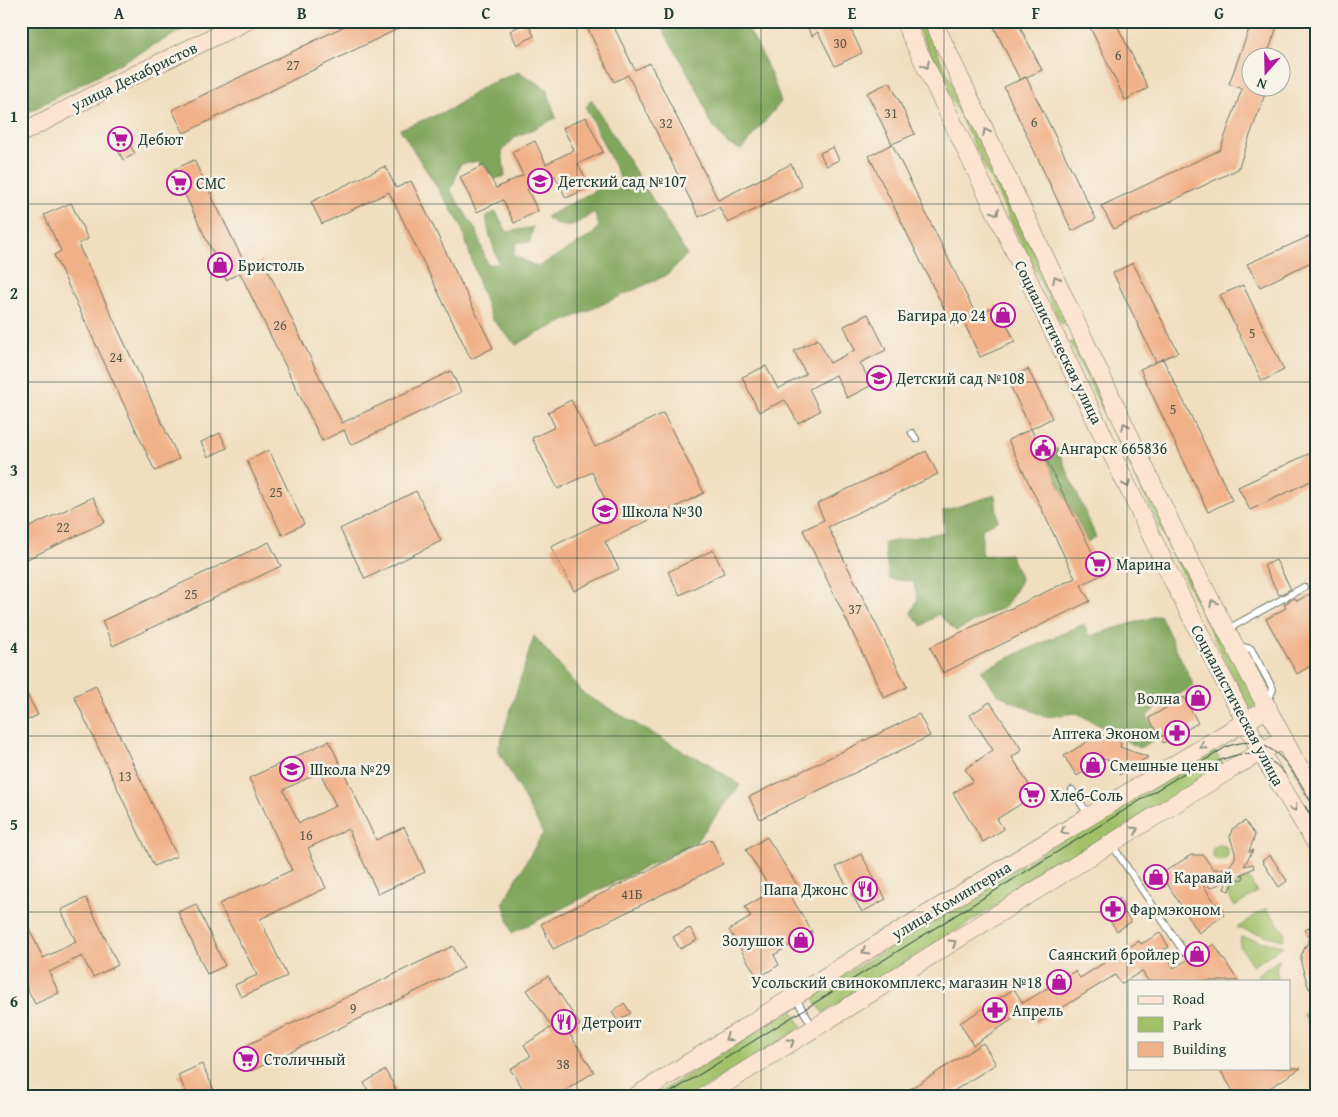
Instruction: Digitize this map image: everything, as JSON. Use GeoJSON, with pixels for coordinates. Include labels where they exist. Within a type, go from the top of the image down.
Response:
{"type":"FeatureCollection","features":[{"type":"Feature","properties":{"kind":"street","name":"улица Декабристов"},"geometry":{"type":"LineString","coordinates":[[21,133],[116,84],[247,21]]}},
{"type":"Feature","properties":{"kind":"street","name":"Социалистическая улица"},"geometry":{"type":"LineString","coordinates":[[904,21],[1174,583],[1244,721],[1317,846]]}},
{"type":"Feature","properties":{"kind":"street","name":"Социалистическая улица"},"geometry":{"type":"LineString","coordinates":[[933,21],[1179,540],[1284,739],[1317,795]]}},
{"type":"Feature","properties":{"kind":"street","name":"улица Коминтерна"},"geometry":{"type":"LineString","coordinates":[[636,1096],[1267,707]]}},
{"type":"Feature","properties":{"kind":"street"},"geometry":{"type":"LineString","coordinates":[[705,1096],[1284,739]]}},
{"type":"Feature","properties":{"kind":"lane"},"geometry":{"type":"LineString","coordinates":[[1231,638],[1304,587]]}},
{"type":"Feature","properties":{"kind":"lane"},"geometry":{"type":"LineString","coordinates":[[1072,790],[1088,816]]}},
{"type":"Feature","properties":{"kind":"lane"},"geometry":{"type":"LineString","coordinates":[[1112,845],[1184,952]]}},
{"type":"Feature","properties":{"kind":"lane"},"geometry":{"type":"LineString","coordinates":[[794,997],[814,1028]]}},
{"type":"Feature","properties":{"kind":"green space"},"geometry":{"type":"Polygon","coordinates":[[[21,21],[199,21],[21,116],[21,21]]]}},
{"type":"Feature","properties":{"kind":"green space"},"geometry":{"type":"Polygon","coordinates":[[[658,21],[743,21],[765,60],[781,102],[741,150],[728,144],[709,121],[702,99],[658,21]]]}},
{"type":"Feature","properties":{"kind":"green space"},"geometry":{"type":"Polygon","coordinates":[[[914,21],[922,21],[1067,321],[1061,324],[914,21]]]}},
{"type":"Feature","properties":{"kind":"green space"},"geometry":{"type":"Polygon","coordinates":[[[519,72],[547,89],[556,118],[516,137],[502,151],[505,176],[495,179],[478,161],[460,164],[451,191],[477,232],[487,264],[499,264],[489,233],[486,216],[496,212],[507,232],[533,227],[530,242],[517,242],[513,255],[538,267],[592,235],[599,226],[594,212],[576,224],[565,226],[559,225],[546,217],[607,184],[626,190],[586,108],[591,99],[687,255],[667,275],[534,335],[516,345],[492,319],[479,285],[461,225],[400,129],[449,110],[486,85],[519,72]]]}},
{"type":"Feature","properties":{"kind":"green space"},"geometry":{"type":"Polygon","coordinates":[[[1077,340],[1260,703],[1249,709],[1070,343],[1077,340]]]}},
{"type":"Feature","properties":{"kind":"green space"},"geometry":{"type":"Polygon","coordinates":[[[1057,448],[1096,537],[1087,542],[1045,456],[1057,448]]]}},
{"type":"Feature","properties":{"kind":"green space"},"geometry":{"type":"Polygon","coordinates":[[[995,495],[998,521],[982,528],[982,556],[1010,554],[1021,580],[1006,606],[956,631],[938,614],[922,626],[911,613],[918,599],[913,581],[889,579],[884,543],[945,532],[943,511],[995,495]]]}},
{"type":"Feature","properties":{"kind":"green space"},"geometry":{"type":"Polygon","coordinates":[[[1160,615],[1194,686],[1159,705],[1147,716],[1159,738],[1139,748],[1077,713],[1045,717],[997,694],[981,670],[1084,624],[1089,636],[1160,615]]]}},
{"type":"Feature","properties":{"kind":"green space"},"geometry":{"type":"Polygon","coordinates":[[[534,636],[584,694],[690,755],[703,760],[740,785],[696,842],[512,933],[503,902],[543,833],[498,750],[534,636]]]}},
{"type":"Feature","properties":{"kind":"green space"},"geometry":{"type":"Polygon","coordinates":[[[1211,747],[1224,765],[823,1013],[812,995],[1211,747]]]}},
{"type":"Feature","properties":{"kind":"green space"},"geometry":{"type":"Polygon","coordinates":[[[1217,845],[1223,845],[1228,850],[1226,859],[1217,861],[1212,856],[1212,850],[1217,845]]]}},
{"type":"Feature","properties":{"kind":"green space"},"geometry":{"type":"Polygon","coordinates":[[[1248,877],[1257,892],[1235,907],[1226,891],[1248,877]]]}},
{"type":"Feature","properties":{"kind":"green space"},"geometry":{"type":"Polygon","coordinates":[[[1266,908],[1285,933],[1283,940],[1237,928],[1266,908]]]}},
{"type":"Feature","properties":{"kind":"green space"},"geometry":{"type":"Polygon","coordinates":[[[1241,937],[1283,946],[1253,966],[1240,946],[1241,937]]]}},
{"type":"Feature","properties":{"kind":"green space"},"geometry":{"type":"Polygon","coordinates":[[[1279,960],[1276,969],[1279,980],[1260,980],[1257,975],[1279,960]]]}},
{"type":"Feature","properties":{"kind":"green space"},"geometry":{"type":"Polygon","coordinates":[[[1317,1005],[1315,1029],[1310,1026],[1303,1014],[1317,1005]]]}},
{"type":"Feature","properties":{"kind":"green space"},"geometry":{"type":"Polygon","coordinates":[[[792,1010],[802,1027],[692,1096],[654,1096],[792,1010]]]}},
{"type":"Feature","properties":{"kind":"building"},"geometry":{"type":"Polygon","coordinates":[[[355,21],[414,21],[184,133],[172,110],[355,21]]]}},
{"type":"Feature","properties":{"kind":"building"},"geometry":{"type":"Polygon","coordinates":[[[584,21],[611,21],[635,70],[650,63],[718,200],[791,164],[802,186],[728,223],[719,207],[699,217],[628,75],[614,82],[584,21]]]}},
{"type":"Feature","properties":{"kind":"building"},"geometry":{"type":"Polygon","coordinates":[[[804,21],[847,21],[862,53],[835,66],[818,32],[812,36],[804,21]]]}},
{"type":"Feature","properties":{"kind":"building"},"geometry":{"type":"Polygon","coordinates":[[[991,21],[1017,21],[1042,70],[1020,80],[991,21]]]}},
{"type":"Feature","properties":{"kind":"building"},"geometry":{"type":"Polygon","coordinates":[[[1087,21],[1115,21],[1148,88],[1125,100],[1087,21]]]}},
{"type":"Feature","properties":{"kind":"building"},"geometry":{"type":"Polygon","coordinates":[[[1252,21],[1279,21],[1270,48],[1242,48],[1252,21]]]}},
{"type":"Feature","properties":{"kind":"building"},"geometry":{"type":"Polygon","coordinates":[[[527,22],[534,36],[517,45],[510,31],[527,22]]]}},
{"type":"Feature","properties":{"kind":"building"},"geometry":{"type":"Polygon","coordinates":[[[1240,54],[1240,88],[1229,84],[1240,54]]]}},
{"type":"Feature","properties":{"kind":"building"},"geometry":{"type":"Polygon","coordinates":[[[1026,77],[1096,219],[1072,231],[1004,87],[1026,77]]]}},
{"type":"Feature","properties":{"kind":"building"},"geometry":{"type":"Polygon","coordinates":[[[890,82],[915,134],[892,144],[867,93],[890,82]]]}},
{"type":"Feature","properties":{"kind":"building"},"geometry":{"type":"Polygon","coordinates":[[[1240,95],[1240,98],[1264,98],[1238,169],[1114,229],[1101,206],[1220,150],[1240,95]]]}},
{"type":"Feature","properties":{"kind":"building"},"geometry":{"type":"Polygon","coordinates":[[[586,117],[603,152],[578,164],[590,187],[566,198],[555,176],[527,189],[538,211],[514,223],[503,200],[477,212],[460,177],[484,165],[496,188],[523,175],[512,152],[535,141],[546,164],[574,150],[563,128],[586,117]]]}},
{"type":"Feature","properties":{"kind":"building"},"geometry":{"type":"Polygon","coordinates":[[[126,136],[135,154],[123,160],[114,142],[126,136]]]}},
{"type":"Feature","properties":{"kind":"building"},"geometry":{"type":"Polygon","coordinates":[[[892,144],[976,315],[998,305],[1015,342],[980,357],[963,320],[952,325],[869,156],[892,144]]]}},
{"type":"Feature","properties":{"kind":"building"},"geometry":{"type":"Polygon","coordinates":[[[833,147],[839,160],[826,166],[820,153],[833,147]]]}},
{"type":"Feature","properties":{"kind":"building"},"geometry":{"type":"Polygon","coordinates":[[[194,160],[247,268],[263,260],[342,423],[451,371],[461,392],[351,445],[344,430],[322,441],[240,273],[226,280],[173,170],[194,160]]]}},
{"type":"Feature","properties":{"kind":"building"},"geometry":{"type":"Polygon","coordinates":[[[385,166],[396,188],[411,181],[493,348],[471,359],[389,192],[322,224],[311,202],[385,166]]]}},
{"type":"Feature","properties":{"kind":"building"},"geometry":{"type":"Polygon","coordinates":[[[71,203],[88,239],[78,244],[179,459],[155,471],[54,255],[61,251],[44,215],[71,203]]]}},
{"type":"Feature","properties":{"kind":"building"},"geometry":{"type":"Polygon","coordinates":[[[1317,233],[1317,259],[1260,287],[1247,264],[1317,233]]]}},
{"type":"Feature","properties":{"kind":"building"},"geometry":{"type":"Polygon","coordinates":[[[1133,263],[1178,352],[1156,362],[1113,273],[1133,263]]]}},
{"type":"Feature","properties":{"kind":"building"},"geometry":{"type":"Polygon","coordinates":[[[1243,285],[1284,370],[1262,381],[1220,295],[1243,285]]]}},
{"type":"Feature","properties":{"kind":"building"},"geometry":{"type":"Polygon","coordinates":[[[868,314],[886,350],[860,363],[872,385],[847,398],[836,375],[809,389],[820,411],[798,423],[785,400],[759,412],[742,377],[766,366],[778,389],[806,374],[794,351],[818,339],[830,363],[855,350],[844,326],[868,314]]]}},
{"type":"Feature","properties":{"kind":"building"},"geometry":{"type":"Polygon","coordinates":[[[1163,359],[1232,500],[1208,512],[1140,369],[1163,359]]]}},
{"type":"Feature","properties":{"kind":"building"},"geometry":{"type":"Polygon","coordinates":[[[1028,369],[1052,418],[1031,429],[1007,379],[1028,369]]]}},
{"type":"Feature","properties":{"kind":"building"},"geometry":{"type":"Polygon","coordinates":[[[571,400],[595,447],[663,413],[704,493],[605,542],[619,569],[574,591],[551,547],[613,516],[592,472],[558,489],[532,438],[555,427],[548,412],[571,400]]]}},
{"type":"Feature","properties":{"kind":"building"},"geometry":{"type":"Polygon","coordinates":[[[1031,429],[1103,574],[1081,585],[1090,601],[943,673],[930,647],[1075,578],[1008,440],[1031,429]]]}},
{"type":"Feature","properties":{"kind":"building"},"geometry":{"type":"Polygon","coordinates":[[[220,433],[227,448],[208,457],[201,442],[220,433]]]}},
{"type":"Feature","properties":{"kind":"building"},"geometry":{"type":"Polygon","coordinates":[[[269,450],[304,524],[282,535],[247,461],[269,450]]]}},
{"type":"Feature","properties":{"kind":"building"},"geometry":{"type":"Polygon","coordinates":[[[1317,450],[1317,478],[1250,510],[1238,487],[1317,450]]]}},
{"type":"Feature","properties":{"kind":"building"},"geometry":{"type":"Polygon","coordinates":[[[926,451],[938,474],[828,527],[907,687],[884,698],[803,530],[824,520],[817,504],[926,451]]]}},
{"type":"Feature","properties":{"kind":"building"},"geometry":{"type":"Polygon","coordinates":[[[416,491],[441,541],[365,579],[340,529],[416,491]]]}},
{"type":"Feature","properties":{"kind":"building"},"geometry":{"type":"Polygon","coordinates":[[[93,497],[105,522],[21,562],[21,531],[93,497]]]}},
{"type":"Feature","properties":{"kind":"building"},"geometry":{"type":"Polygon","coordinates":[[[269,542],[281,566],[113,646],[102,621],[269,542]]]}},
{"type":"Feature","properties":{"kind":"building"},"geometry":{"type":"Polygon","coordinates":[[[713,550],[724,573],[680,595],[668,572],[713,550]]]}},
{"type":"Feature","properties":{"kind":"building"},"geometry":{"type":"Polygon","coordinates":[[[1276,560],[1291,589],[1279,595],[1264,566],[1276,560]]]}},
{"type":"Feature","properties":{"kind":"building"},"geometry":{"type":"Polygon","coordinates":[[[1317,590],[1317,662],[1297,674],[1266,619],[1286,608],[1284,604],[1295,598],[1297,601],[1317,590]]]}},
{"type":"Feature","properties":{"kind":"building"},"geometry":{"type":"Polygon","coordinates":[[[21,683],[38,715],[21,723],[21,683]]]}},
{"type":"Feature","properties":{"kind":"building"},"geometry":{"type":"Polygon","coordinates":[[[96,686],[177,856],[154,866],[74,696],[96,686]]]}},
{"type":"Feature","properties":{"kind":"building"},"geometry":{"type":"Polygon","coordinates":[[[1184,697],[1198,723],[1163,743],[1149,718],[1184,697]]]}},
{"type":"Feature","properties":{"kind":"building"},"geometry":{"type":"Polygon","coordinates":[[[990,702],[1022,750],[1012,757],[1035,795],[997,819],[1004,829],[983,842],[953,793],[973,781],[965,769],[993,750],[970,715],[990,702]]]}},
{"type":"Feature","properties":{"kind":"building"},"geometry":{"type":"Polygon","coordinates":[[[919,714],[930,736],[760,819],[749,797],[919,714]]]}},
{"type":"Feature","properties":{"kind":"building"},"geometry":{"type":"Polygon","coordinates":[[[1100,734],[1121,742],[1120,747],[1148,757],[1119,775],[1123,766],[1102,758],[1077,776],[1064,756],[1100,734]]]}},
{"type":"Feature","properties":{"kind":"building"},"geometry":{"type":"Polygon","coordinates":[[[329,741],[376,840],[404,827],[425,872],[378,894],[348,829],[308,848],[326,888],[260,919],[287,976],[241,997],[235,985],[257,975],[219,904],[292,870],[249,778],[329,741]],[[320,772],[283,790],[299,823],[336,806],[320,772]]]}},
{"type":"Feature","properties":{"kind":"building"},"geometry":{"type":"Polygon","coordinates":[[[1245,821],[1255,835],[1249,852],[1253,850],[1244,866],[1253,864],[1254,868],[1240,875],[1244,875],[1243,879],[1236,880],[1229,891],[1224,889],[1227,881],[1210,888],[1208,885],[1214,880],[1200,881],[1224,915],[1199,933],[1166,882],[1157,888],[1151,880],[1191,855],[1203,855],[1213,869],[1228,869],[1235,858],[1230,837],[1232,829],[1245,821]]]}},
{"type":"Feature","properties":{"kind":"building"},"geometry":{"type":"Polygon","coordinates":[[[767,837],[799,888],[789,893],[812,932],[774,955],[779,965],[758,978],[729,930],[751,917],[745,907],[772,891],[746,850],[767,837]]]}},
{"type":"Feature","properties":{"kind":"building"},"geometry":{"type":"Polygon","coordinates":[[[711,839],[723,864],[553,949],[541,924],[711,839]]]}},
{"type":"Feature","properties":{"kind":"building"},"geometry":{"type":"Polygon","coordinates":[[[861,854],[886,899],[862,912],[836,867],[861,854]]]}},
{"type":"Feature","properties":{"kind":"building"},"geometry":{"type":"Polygon","coordinates":[[[1270,855],[1287,881],[1279,887],[1262,861],[1270,855]]]}},
{"type":"Feature","properties":{"kind":"building"},"geometry":{"type":"Polygon","coordinates":[[[86,898],[118,965],[93,977],[82,956],[49,972],[59,993],[35,1004],[21,976],[21,912],[43,958],[76,942],[61,910],[86,898]]]}},
{"type":"Feature","properties":{"kind":"building"},"geometry":{"type":"Polygon","coordinates":[[[1108,898],[1120,899],[1123,903],[1123,909],[1131,922],[1117,931],[1102,909],[1108,898]]]}},
{"type":"Feature","properties":{"kind":"building"},"geometry":{"type":"Polygon","coordinates":[[[196,904],[225,966],[207,974],[178,912],[196,904]]]}},
{"type":"Feature","properties":{"kind":"building"},"geometry":{"type":"Polygon","coordinates":[[[1317,923],[1317,951],[1312,943],[1311,962],[1317,987],[1309,989],[1301,963],[1301,955],[1310,938],[1305,930],[1317,923]]]}},
{"type":"Feature","properties":{"kind":"building"},"geometry":{"type":"Polygon","coordinates":[[[690,928],[697,940],[680,949],[673,937],[690,928]]]}},
{"type":"Feature","properties":{"kind":"building"},"geometry":{"type":"Polygon","coordinates":[[[1160,933],[1169,947],[1163,950],[1174,968],[1214,944],[1237,980],[1147,980],[1142,971],[1121,984],[1115,975],[1036,1024],[1027,1010],[973,1045],[960,1023],[1014,989],[1023,1003],[1075,971],[1080,978],[1139,941],[1141,944],[1160,933]]]}},
{"type":"Feature","properties":{"kind":"building"},"geometry":{"type":"Polygon","coordinates":[[[453,946],[464,968],[251,1071],[241,1048],[453,946]]]}},
{"type":"Feature","properties":{"kind":"building"},"geometry":{"type":"Polygon","coordinates":[[[548,976],[580,1025],[569,1033],[594,1072],[557,1096],[528,1096],[510,1069],[531,1056],[524,1045],[552,1027],[527,990],[548,976]]]}},
{"type":"Feature","properties":{"kind":"building"},"geometry":{"type":"Polygon","coordinates":[[[624,1003],[631,1013],[618,1021],[612,1012],[624,1003]]]}},
{"type":"Feature","properties":{"kind":"building"},"geometry":{"type":"Polygon","coordinates":[[[983,1043],[996,1064],[946,1096],[899,1096],[983,1043]]]}},
{"type":"Feature","properties":{"kind":"building"},"geometry":{"type":"Polygon","coordinates":[[[202,1064],[217,1096],[188,1096],[178,1075],[202,1064]]]}},
{"type":"Feature","properties":{"kind":"building"},"geometry":{"type":"Polygon","coordinates":[[[1290,1068],[1301,1068],[1257,1096],[1236,1096],[1220,1070],[1290,1070],[1290,1068]]]}},
{"type":"Feature","properties":{"kind":"building"},"geometry":{"type":"Polygon","coordinates":[[[385,1070],[400,1096],[371,1096],[364,1083],[385,1070]]]}},
{"type":"Feature","properties":{"kind":"tram line"},"geometry":{"type":"LineString","coordinates":[[665,1096],[1226,747],[1243,743],[1258,744],[1271,750],[1292,771],[1317,812]]}},
{"type":"Feature","properties":{"kind":"tram line"},"geometry":{"type":"LineString","coordinates":[[1206,768],[1227,758],[1247,754],[1267,759],[1285,774]]}},
{"type":"Feature","properties":{"kind":"tram line"},"geometry":{"type":"LineString","coordinates":[[1305,806],[1317,825]]}},
{"type":"Feature","properties":{"kind":"place","name":"Дебют"},"geometry":{"type":"Point","coordinates":[120,139]}},
{"type":"Feature","properties":{"kind":"place","name":"Детский сад №107"},"geometry":{"type":"Point","coordinates":[540,181]}},
{"type":"Feature","properties":{"kind":"place","name":"СМС"},"geometry":{"type":"Point","coordinates":[179,183]}},
{"type":"Feature","properties":{"kind":"place","name":"Бристоль"},"geometry":{"type":"Point","coordinates":[220,265]}},
{"type":"Feature","properties":{"kind":"place","name":"Багира до 24"},"geometry":{"type":"Point","coordinates":[1003,315]}},
{"type":"Feature","properties":{"kind":"place","name":"Детский сад №108"},"geometry":{"type":"Point","coordinates":[879,378]}},
{"type":"Feature","properties":{"kind":"place","name":"Ангарск 665836"},"geometry":{"type":"Point","coordinates":[1043,448]}},
{"type":"Feature","properties":{"kind":"place","name":"Школа №30"},"geometry":{"type":"Point","coordinates":[605,511]}},
{"type":"Feature","properties":{"kind":"place","name":"Марина"},"geometry":{"type":"Point","coordinates":[1098,564]}},
{"type":"Feature","properties":{"kind":"place","name":"Волна"},"geometry":{"type":"Point","coordinates":[1198,698]}},
{"type":"Feature","properties":{"kind":"place","name":"Аптека Эконом"},"geometry":{"type":"Point","coordinates":[1177,733]}},
{"type":"Feature","properties":{"kind":"place","name":"Смешные цены"},"geometry":{"type":"Point","coordinates":[1093,765]}},
{"type":"Feature","properties":{"kind":"place","name":"Школа №29"},"geometry":{"type":"Point","coordinates":[292,769]}},
{"type":"Feature","properties":{"kind":"place","name":"Хлеб-Соль"},"geometry":{"type":"Point","coordinates":[1032,795]}},
{"type":"Feature","properties":{"kind":"place","name":"Каравай"},"geometry":{"type":"Point","coordinates":[1156,877]}},
{"type":"Feature","properties":{"kind":"place","name":"Папа Джонс"},"geometry":{"type":"Point","coordinates":[865,889]}},
{"type":"Feature","properties":{"kind":"place","name":"Фармэконом"},"geometry":{"type":"Point","coordinates":[1113,909]}},
{"type":"Feature","properties":{"kind":"place","name":"Золушок"},"geometry":{"type":"Point","coordinates":[801,940]}},
{"type":"Feature","properties":{"kind":"place","name":"Саянский бройлер"},"geometry":{"type":"Point","coordinates":[1197,954]}},
{"type":"Feature","properties":{"kind":"place","name":"Усольский свинокомплекс, магазин №18"},"geometry":{"type":"Point","coordinates":[1059,982]}},
{"type":"Feature","properties":{"kind":"place","name":"Апрель"},"geometry":{"type":"Point","coordinates":[995,1010]}},
{"type":"Feature","properties":{"kind":"place","name":"Детроит"},"geometry":{"type":"Point","coordinates":[564,1022]}},
{"type":"Feature","properties":{"kind":"place","name":"Столичный"},"geometry":{"type":"Point","coordinates":[246,1059]}}]}
